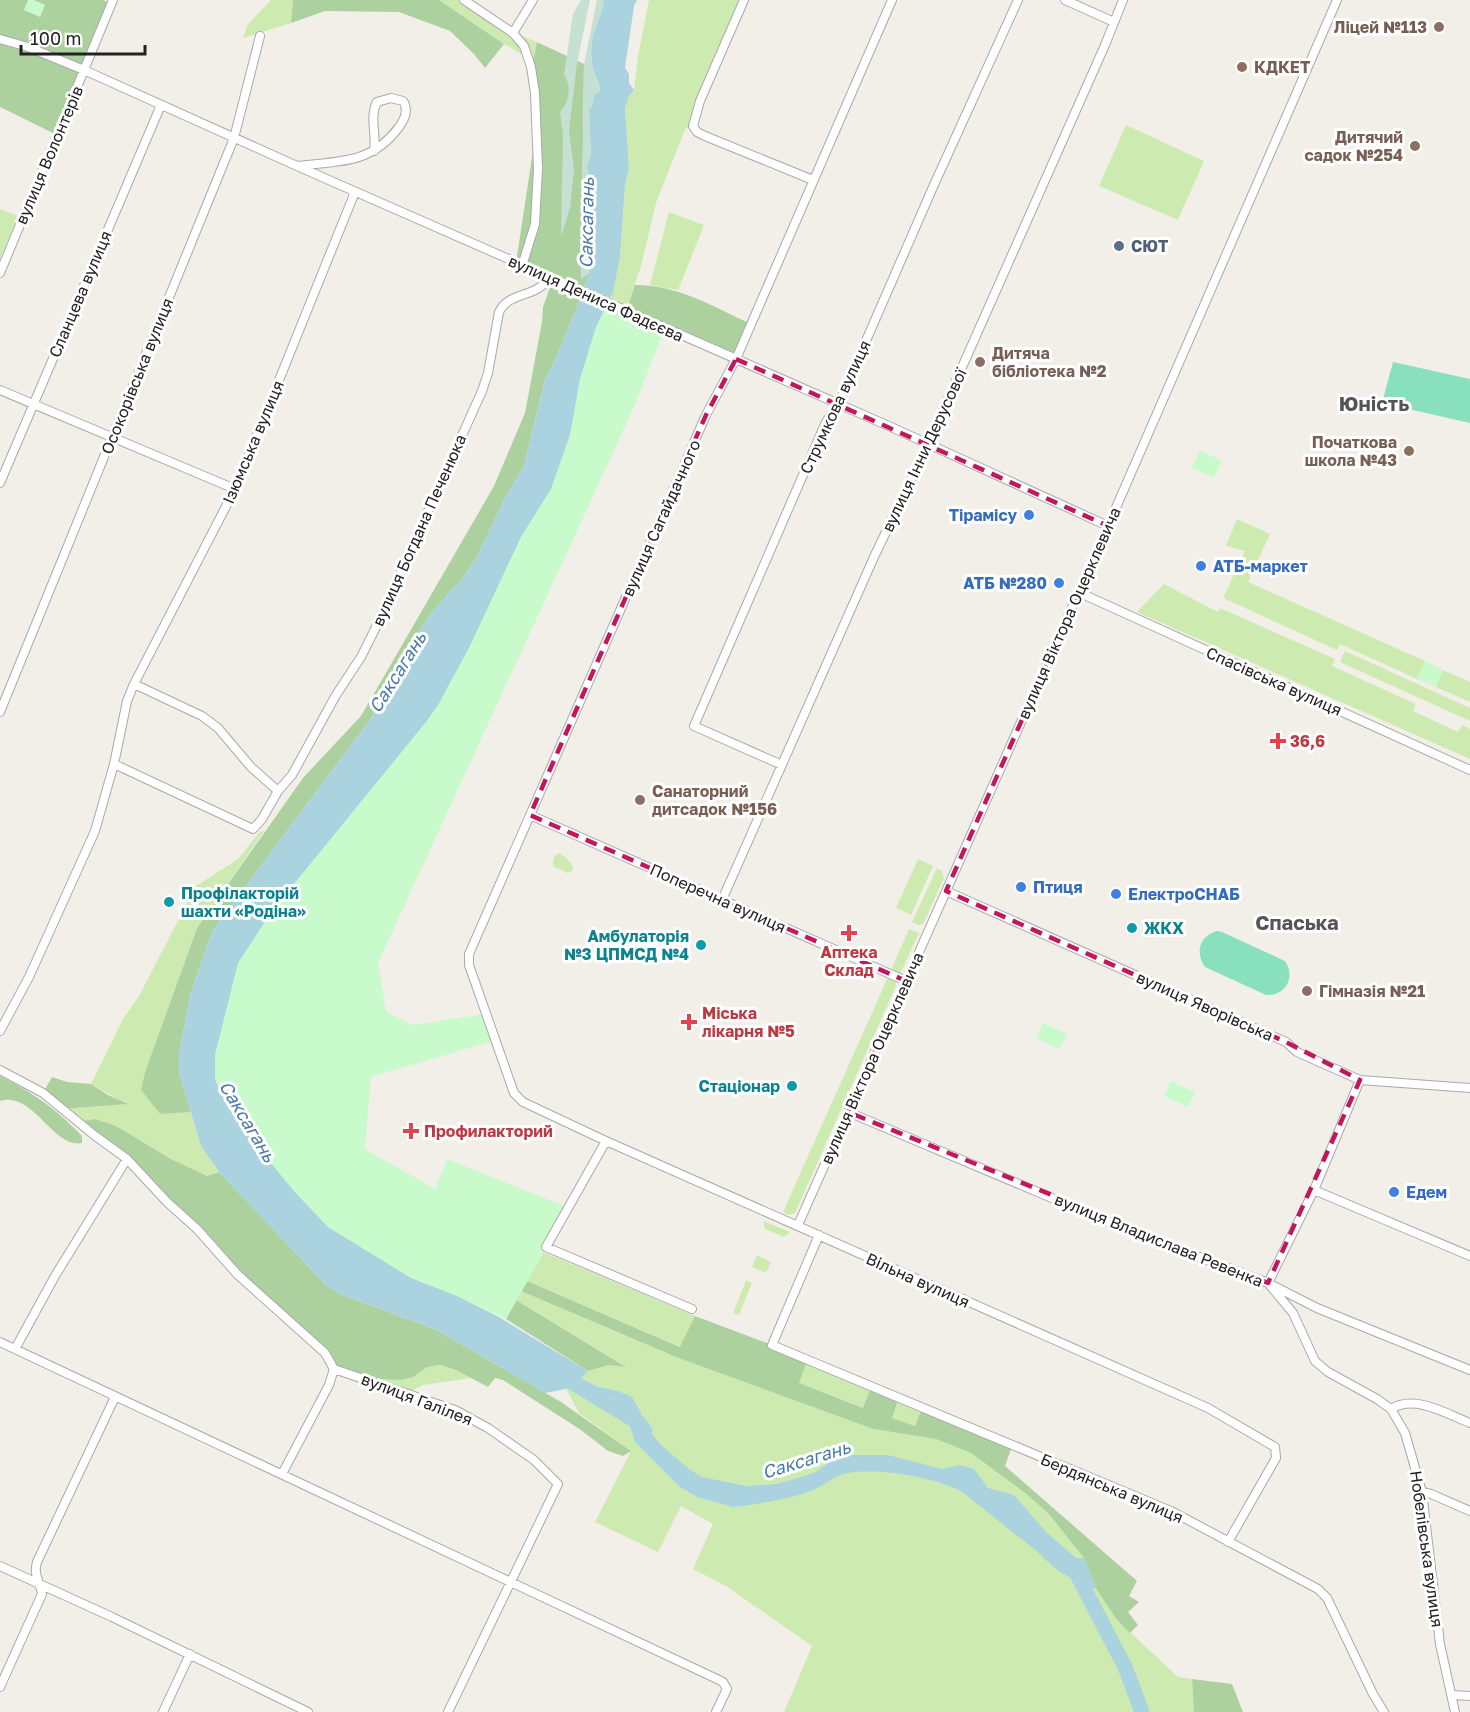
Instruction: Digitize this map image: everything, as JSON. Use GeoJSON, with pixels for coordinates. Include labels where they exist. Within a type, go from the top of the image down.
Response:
{"type":"FeatureCollection","features":[{"type":"Feature","properties":{"kind":"street","name":"вулиця Волонтерів"},"geometry":{"type":"LineString","coordinates":[[0,273],[113,0]]}},
{"type":"Feature","properties":{"kind":"street"},"geometry":{"type":"LineString","coordinates":[[464,0],[513,33],[524,46],[531,67],[535,93],[538,169],[535,224],[522,266]]}},
{"type":"Feature","properties":{"kind":"street"},"geometry":{"type":"LineString","coordinates":[[513,33],[532,0]]}},
{"type":"Feature","properties":{"kind":"street"},"geometry":{"type":"LineString","coordinates":[[744,0],[700,101],[693,126],[697,132],[705,136],[813,180]]}},
{"type":"Feature","properties":{"kind":"street","name":"вулиця Сагайдачного"},"geometry":{"type":"LineString","coordinates":[[496,1040],[469,965],[469,954],[706,415],[735,359],[892,0]]}},
{"type":"Feature","properties":{"kind":"street","name":"Струмкова вулиця"},"geometry":{"type":"LineString","coordinates":[[782,765],[694,726],[826,422],[838,405],[1018,0]]}},
{"type":"Feature","properties":{"kind":"street"},"geometry":{"type":"LineString","coordinates":[[1065,0],[1114,22]]}},
{"type":"Feature","properties":{"kind":"street","name":"вулиця Інни Дерусової"},"geometry":{"type":"LineString","coordinates":[[722,900],[874,557],[928,444],[1123,0]]}},
{"type":"Feature","properties":{"kind":"street","name":"вулиця Віктора Оцерклевича"},"geometry":{"type":"LineString","coordinates":[[798,1225],[1108,526],[1337,0]]}},
{"type":"Feature","properties":{"kind":"street","name":"Осокорівська вулиця"},"geometry":{"type":"LineString","coordinates":[[0,712],[234,138],[260,36]]}},
{"type":"Feature","properties":{"kind":"street","name":"вулиця Дениса Фадєєва"},"geometry":{"type":"LineString","coordinates":[[0,39],[28,47],[84,70],[1108,526]]}},
{"type":"Feature","properties":{"kind":"street"},"geometry":{"type":"LineString","coordinates":[[297,166],[364,157],[374,151],[394,134],[404,120],[406,106],[403,101],[391,98],[377,102],[374,108],[376,134],[374,151]]}},
{"type":"Feature","properties":{"kind":"street","name":"Сланцева вулиця"},"geometry":{"type":"LineString","coordinates":[[0,483],[161,105]]}},
{"type":"Feature","properties":{"kind":"street","name":"Ізюмська вулиця"},"geometry":{"type":"LineString","coordinates":[[134,684],[235,489],[355,192]]}},
{"type":"Feature","properties":{"kind":"street","name":"вулиця Богдана Печенюка"},"geometry":{"type":"LineString","coordinates":[[114,764],[254,828],[262,819],[278,791],[292,775],[336,695],[362,657],[482,391],[488,373],[498,312],[509,299],[539,288],[551,278]]}},
{"type":"Feature","properties":{"kind":"street"},"geometry":{"type":"LineString","coordinates":[[0,390],[235,489]]}},
{"type":"Feature","properties":{"kind":"street","name":"Спасівська вулиця"},"geometry":{"type":"LineString","coordinates":[[1078,592],[1470,770]]}},
{"type":"Feature","properties":{"kind":"street"},"geometry":{"type":"LineString","coordinates":[[0,1032],[29,977],[95,831],[114,764],[127,701],[134,684],[201,716],[218,728],[251,767],[278,791]]}},
{"type":"Feature","properties":{"kind":"street","name":"Поперечна вулиця"},"geometry":{"type":"LineString","coordinates":[[530,815],[906,981]]}},
{"type":"Feature","properties":{"kind":"street","name":"вулиця Яворівська"},"geometry":{"type":"LineString","coordinates":[[946,891],[1286,1042],[1297,1052],[1360,1080],[1470,1088]]}},
{"type":"Feature","properties":{"kind":"street","name":"Вільна вулиця"},"geometry":{"type":"LineString","coordinates":[[496,1040],[518,1098],[606,1141],[1208,1408],[1275,1447],[1276,1458],[1228,1542]]}},
{"type":"Feature","properties":{"kind":"street"},"geometry":{"type":"LineString","coordinates":[[0,1070],[43,1093],[94,1136],[127,1159],[197,1229],[237,1274],[325,1353],[334,1369],[329,1385],[282,1473]]}},
{"type":"Feature","properties":{"kind":"street"},"geometry":{"type":"LineString","coordinates":[[1268,1283],[1314,1190],[1360,1080]]}},
{"type":"Feature","properties":{"kind":"street","name":"вулиця Владислава Ревенка"},"geometry":{"type":"LineString","coordinates":[[848,1112],[1123,1228],[1268,1283],[1317,1308],[1470,1370]]}},
{"type":"Feature","properties":{"kind":"street"},"geometry":{"type":"LineString","coordinates":[[606,1141],[546,1247],[692,1309]]}},
{"type":"Feature","properties":{"kind":"street"},"geometry":{"type":"LineString","coordinates":[[15,1349],[55,1276],[127,1159]]}},
{"type":"Feature","properties":{"kind":"street"},"geometry":{"type":"LineString","coordinates":[[1314,1190],[1470,1256]]}},
{"type":"Feature","properties":{"kind":"street","name":"Бердянська вулиця"},"geometry":{"type":"LineString","coordinates":[[819,1235],[772,1345],[1171,1511],[1313,1586],[1327,1598],[1384,1712]]}},
{"type":"Feature","properties":{"kind":"street","name":"Нобелівська вулиця"},"geometry":{"type":"LineString","coordinates":[[1268,1283],[1293,1313],[1315,1361],[1328,1372],[1391,1409],[1405,1433],[1422,1492],[1440,1644],[1455,1712]]}},
{"type":"Feature","properties":{"kind":"street"},"geometry":{"type":"LineString","coordinates":[[0,1342],[723,1682],[727,1689],[716,1712]]}},
{"type":"Feature","properties":{"kind":"street","name":"вулиця Галілея"},"geometry":{"type":"LineString","coordinates":[[334,1369],[455,1410],[488,1428],[534,1460],[558,1484],[450,1709]]}},
{"type":"Feature","properties":{"kind":"street"},"geometry":{"type":"LineString","coordinates":[[0,1687],[42,1594],[41,1585],[34,1570],[37,1562],[115,1397]]}},
{"type":"Feature","properties":{"kind":"street"},"geometry":{"type":"LineString","coordinates":[[1391,1409],[1412,1403],[1470,1423]]}},
{"type":"Feature","properties":{"kind":"street"},"geometry":{"type":"LineString","coordinates":[[1422,1492],[1470,1511]]}},
{"type":"Feature","properties":{"kind":"street"},"geometry":{"type":"LineString","coordinates":[[0,1566],[190,1654],[308,1712]]}},
{"type":"Feature","properties":{"kind":"street"},"geometry":{"type":"LineString","coordinates":[[163,1712],[190,1654]]}},
{"type":"Feature","properties":{"kind":"street"},"geometry":{"type":"LineString","coordinates":[[1452,1695],[1470,1696]]}},
{"type":"Feature","properties":{"kind":"highlighted area"},"geometry":{"type":"Polygon","coordinates":[[[736,359],[1108,526],[946,891],[1286,1042],[1360,1080],[1268,1283],[848,1112],[906,981],[530,815],[706,415],[736,359]]]}},
{"type":"Feature","properties":{"kind":"green space"},"geometry":{"type":"Polygon","coordinates":[[[0,0],[103,0],[112,4],[57,135],[0,107],[0,0]]]}},
{"type":"Feature","properties":{"kind":"green space"},"geometry":{"type":"Polygon","coordinates":[[[28,0],[45,5],[40,17],[24,10],[28,0]]]}},
{"type":"Feature","properties":{"kind":"green space"},"geometry":{"type":"Polygon","coordinates":[[[271,0],[293,0],[291,23],[243,38],[248,24],[271,0]]]}},
{"type":"Feature","properties":{"kind":"green space"},"geometry":{"type":"Polygon","coordinates":[[[293,0],[439,0],[504,44],[485,68],[450,31],[399,12],[325,11],[291,23],[293,0]]]}},
{"type":"Feature","properties":{"kind":"green space"},"geometry":{"type":"Polygon","coordinates":[[[439,0],[464,0],[513,33],[537,42],[533,61],[504,44],[439,0]]]}},
{"type":"Feature","properties":{"kind":"green space"},"geometry":{"type":"Polygon","coordinates":[[[581,0],[590,0],[577,63],[569,130],[574,170],[570,208],[561,237],[563,136],[560,112],[566,104],[568,94],[568,84],[564,75],[573,14],[581,0]]]}},
{"type":"Feature","properties":{"kind":"green space"},"geometry":{"type":"Polygon","coordinates":[[[597,0],[604,0],[593,36],[591,55],[600,91],[594,95],[592,106],[589,109],[591,155],[587,165],[589,197],[585,227],[594,254],[589,273],[581,279],[584,64],[597,0]]]}},
{"type":"Feature","properties":{"kind":"green space"},"geometry":{"type":"Polygon","coordinates":[[[649,0],[744,0],[693,121],[685,130],[656,203],[641,266],[626,311],[609,303],[620,257],[625,185],[629,168],[625,108],[634,90],[649,0]]]}},
{"type":"Feature","properties":{"kind":"green space"},"geometry":{"type":"Polygon","coordinates":[[[537,42],[584,64],[581,278],[589,273],[578,305],[545,380],[524,466],[506,496],[477,557],[462,579],[432,612],[418,633],[400,674],[369,721],[213,930],[191,992],[179,1054],[179,1072],[191,1112],[160,1114],[141,1090],[145,1072],[197,928],[303,778],[361,716],[494,486],[525,413],[543,307],[553,279],[516,263],[539,111],[533,61],[537,42]]]}},
{"type":"Feature","properties":{"kind":"green space"},"geometry":{"type":"Polygon","coordinates":[[[1126,125],[1204,161],[1178,220],[1099,186],[1126,125]]]}},
{"type":"Feature","properties":{"kind":"green space"},"geometry":{"type":"Polygon","coordinates":[[[0,209],[18,216],[0,259],[0,209]]]}},
{"type":"Feature","properties":{"kind":"green space"},"geometry":{"type":"Polygon","coordinates":[[[669,212],[704,225],[678,290],[650,285],[669,212]]]}},
{"type":"Feature","properties":{"kind":"green space"},"geometry":{"type":"Polygon","coordinates":[[[635,285],[651,286],[680,293],[751,324],[736,359],[626,311],[635,285]]]}},
{"type":"Feature","properties":{"kind":"green space"},"geometry":{"type":"Polygon","coordinates":[[[609,303],[665,328],[634,407],[378,963],[386,1011],[412,1025],[486,1014],[496,1040],[371,1077],[365,1149],[435,1189],[447,1159],[569,1208],[506,1319],[411,1278],[328,1227],[293,1190],[239,1124],[215,1080],[215,1055],[238,963],[272,911],[426,722],[438,705],[469,648],[521,537],[551,489],[570,435],[580,379],[596,327],[609,303]]]}},
{"type":"Feature","properties":{"kind":"green space"},"geometry":{"type":"Polygon","coordinates":[[[1393,362],[1470,379],[1470,423],[1382,403],[1393,362]]]}},
{"type":"Feature","properties":{"kind":"green space"},"geometry":{"type":"Polygon","coordinates":[[[1200,450],[1222,461],[1214,478],[1192,467],[1200,450]]]}},
{"type":"Feature","properties":{"kind":"green space"},"geometry":{"type":"Polygon","coordinates":[[[1237,519],[1270,534],[1248,582],[1425,661],[1417,679],[1340,644],[1337,650],[1223,598],[1245,551],[1226,546],[1237,519]]]}},
{"type":"Feature","properties":{"kind":"green space"},"geometry":{"type":"Polygon","coordinates":[[[1164,584],[1218,612],[1220,608],[1335,659],[1332,666],[1416,704],[1413,711],[1458,732],[1462,725],[1470,729],[1470,759],[1137,612],[1164,584]]]}},
{"type":"Feature","properties":{"kind":"green space"},"geometry":{"type":"Polygon","coordinates":[[[1345,651],[1470,708],[1470,721],[1340,662],[1345,651]]]}},
{"type":"Feature","properties":{"kind":"green space"},"geometry":{"type":"Polygon","coordinates":[[[1425,661],[1443,670],[1436,687],[1417,679],[1425,661]]]}},
{"type":"Feature","properties":{"kind":"green space"},"geometry":{"type":"Polygon","coordinates":[[[1443,670],[1470,682],[1470,702],[1436,687],[1443,670]]]}},
{"type":"Feature","properties":{"kind":"green space"},"geometry":{"type":"Polygon","coordinates":[[[265,830],[197,928],[145,1072],[141,1090],[160,1114],[191,1112],[201,1146],[219,1172],[207,1176],[191,1171],[148,1145],[78,1122],[62,1109],[126,1104],[91,1084],[123,1019],[139,996],[196,886],[238,859],[259,833],[265,830]]]}},
{"type":"Feature","properties":{"kind":"green space"},"geometry":{"type":"Polygon","coordinates":[[[559,853],[571,863],[573,871],[567,873],[554,867],[553,859],[559,853]]]}},
{"type":"Feature","properties":{"kind":"green space"},"geometry":{"type":"Polygon","coordinates":[[[918,859],[933,866],[911,915],[896,908],[918,859]]]}},
{"type":"Feature","properties":{"kind":"green space"},"geometry":{"type":"Polygon","coordinates":[[[937,868],[942,871],[944,878],[923,924],[919,925],[912,922],[937,868]]]}},
{"type":"Feature","properties":{"kind":"green space"},"geometry":{"type":"Polygon","coordinates":[[[909,929],[919,933],[900,974],[891,970],[909,929]]]}},
{"type":"Feature","properties":{"kind":"green space"},"geometry":{"type":"Polygon","coordinates":[[[1217,931],[1285,961],[1289,979],[1284,989],[1266,995],[1205,967],[1200,956],[1200,946],[1206,937],[1217,931]]]}},
{"type":"Feature","properties":{"kind":"green space"},"geometry":{"type":"Polygon","coordinates":[[[888,977],[895,981],[896,986],[795,1213],[788,1215],[783,1212],[888,977]]]}},
{"type":"Feature","properties":{"kind":"green space"},"geometry":{"type":"Polygon","coordinates":[[[1043,1023],[1067,1034],[1060,1049],[1036,1038],[1043,1023]]]}},
{"type":"Feature","properties":{"kind":"green space"},"geometry":{"type":"Polygon","coordinates":[[[0,1076],[53,1109],[82,1136],[82,1143],[72,1142],[62,1137],[23,1104],[12,1100],[0,1101],[0,1076]]]}},
{"type":"Feature","properties":{"kind":"green space"},"geometry":{"type":"Polygon","coordinates":[[[52,1077],[67,1082],[91,1084],[128,1104],[62,1109],[43,1093],[52,1077]]]}},
{"type":"Feature","properties":{"kind":"green space"},"geometry":{"type":"Polygon","coordinates":[[[1171,1081],[1195,1092],[1188,1107],[1164,1096],[1171,1081]]]}},
{"type":"Feature","properties":{"kind":"green space"},"geometry":{"type":"Polygon","coordinates":[[[95,1119],[116,1126],[171,1159],[207,1176],[219,1172],[326,1285],[340,1294],[437,1330],[561,1402],[631,1451],[623,1456],[608,1451],[581,1430],[503,1380],[495,1378],[488,1387],[456,1370],[440,1365],[427,1367],[413,1377],[401,1380],[364,1378],[342,1371],[258,1294],[148,1180],[78,1122],[95,1119]]]}},
{"type":"Feature","properties":{"kind":"green space"},"geometry":{"type":"Polygon","coordinates":[[[763,1221],[790,1232],[784,1237],[765,1229],[763,1221]]]}},
{"type":"Feature","properties":{"kind":"green space"},"geometry":{"type":"Polygon","coordinates":[[[543,1252],[695,1316],[681,1347],[527,1281],[543,1252]]]}},
{"type":"Feature","properties":{"kind":"green space"},"geometry":{"type":"Polygon","coordinates":[[[757,1255],[771,1262],[766,1273],[752,1267],[757,1255]]]}},
{"type":"Feature","properties":{"kind":"green space"},"geometry":{"type":"Polygon","coordinates":[[[746,1280],[752,1283],[739,1315],[733,1313],[746,1280]]]}},
{"type":"Feature","properties":{"kind":"green space"},"geometry":{"type":"Polygon","coordinates":[[[527,1281],[680,1347],[695,1316],[807,1361],[799,1383],[863,1408],[871,1387],[899,1398],[892,1418],[915,1426],[922,1408],[1012,1446],[1005,1466],[1137,1581],[1129,1596],[1139,1602],[1128,1612],[1138,1625],[1130,1633],[1117,1620],[1095,1587],[1084,1558],[1048,1513],[971,1453],[936,1439],[873,1429],[676,1357],[521,1291],[527,1281]]]}},
{"type":"Feature","properties":{"kind":"green space"},"geometry":{"type":"Polygon","coordinates":[[[521,1291],[676,1357],[873,1429],[936,1439],[971,1453],[1048,1513],[1084,1558],[1117,1620],[1178,1677],[1192,1679],[1194,1712],[784,1712],[812,1646],[726,1586],[693,1569],[713,1524],[681,1506],[658,1552],[595,1522],[631,1451],[579,1413],[566,1389],[588,1371],[609,1365],[625,1366],[516,1300],[521,1291]]]}},
{"type":"Feature","properties":{"kind":"green space"},"geometry":{"type":"Polygon","coordinates":[[[516,1300],[626,1367],[609,1365],[588,1371],[506,1319],[516,1300]]]}},
{"type":"Feature","properties":{"kind":"green space"},"geometry":{"type":"Polygon","coordinates":[[[807,1361],[871,1387],[864,1408],[798,1383],[807,1361]]]}},
{"type":"Feature","properties":{"kind":"green space"},"geometry":{"type":"Polygon","coordinates":[[[440,1365],[471,1378],[423,1385],[406,1394],[364,1378],[413,1377],[426,1367],[440,1365]]]}},
{"type":"Feature","properties":{"kind":"green space"},"geometry":{"type":"Polygon","coordinates":[[[899,1398],[922,1408],[915,1426],[892,1418],[899,1398]]]}},
{"type":"Feature","properties":{"kind":"green space"},"geometry":{"type":"Polygon","coordinates":[[[1192,1679],[1232,1684],[1243,1712],[1194,1712],[1192,1679]]]}},
{"type":"Feature","properties":{"kind":"water"},"geometry":{"type":"Polygon","coordinates":[[[604,0],[637,0],[634,6],[625,68],[629,74],[629,83],[634,90],[625,108],[629,168],[625,185],[620,257],[613,293],[596,327],[580,379],[570,435],[551,489],[521,537],[469,648],[438,705],[272,911],[238,963],[215,1055],[215,1080],[239,1124],[293,1190],[328,1227],[411,1278],[457,1296],[497,1316],[588,1371],[581,1378],[598,1387],[618,1391],[632,1397],[646,1427],[661,1445],[702,1477],[746,1486],[777,1484],[814,1473],[834,1459],[849,1455],[888,1455],[942,1469],[960,1465],[974,1469],[988,1488],[1014,1495],[1046,1532],[1076,1558],[1084,1558],[1097,1589],[1059,1571],[961,1491],[921,1478],[891,1473],[848,1473],[803,1494],[733,1507],[697,1497],[680,1487],[635,1442],[630,1426],[629,1411],[614,1398],[570,1386],[566,1389],[545,1393],[437,1330],[340,1294],[326,1285],[219,1172],[201,1146],[179,1072],[179,1054],[191,992],[213,930],[369,721],[400,674],[418,633],[432,612],[462,579],[477,557],[506,496],[524,466],[545,380],[578,305],[594,257],[585,227],[589,197],[586,184],[587,165],[591,155],[589,109],[592,106],[594,95],[600,91],[591,55],[595,30],[604,0]]]}},
{"type":"Feature","properties":{"kind":"waterway","name":"Саксагань"},"geometry":{"type":"LineString","coordinates":[[565,1378],[639,1423],[645,1431]]}},
{"type":"Feature","properties":{"kind":"waterway","name":"Саксагань"},"geometry":{"type":"LineString","coordinates":[[1073,1567],[1125,1667],[1142,1712]]}},
{"type":"Feature","properties":{"kind":"place","name":"Ліцей №113"},"geometry":{"type":"Point","coordinates":[1439,27]}},
{"type":"Feature","properties":{"kind":"place","name":"КДКЕТ"},"geometry":{"type":"Point","coordinates":[1242,67]}},
{"type":"Feature","properties":{"kind":"place","name":"Дитячий садок №254"},"geometry":{"type":"Point","coordinates":[1415,146]}},
{"type":"Feature","properties":{"kind":"place","name":"СЮТ"},"geometry":{"type":"Point","coordinates":[1119,246]}},
{"type":"Feature","properties":{"kind":"place","name":"Дитяча бібліотека №2"},"geometry":{"type":"Point","coordinates":[980,362]}},
{"type":"Feature","properties":{"kind":"place","name":"Початкова школа №43"},"geometry":{"type":"Point","coordinates":[1409,451]}},
{"type":"Feature","properties":{"kind":"place","name":"Тірамісу"},"geometry":{"type":"Point","coordinates":[1029,515]}},
{"type":"Feature","properties":{"kind":"place","name":"АТБ-маркет"},"geometry":{"type":"Point","coordinates":[1201,566]}},
{"type":"Feature","properties":{"kind":"place","name":"АТБ №280"},"geometry":{"type":"Point","coordinates":[1059,583]}},
{"type":"Feature","properties":{"kind":"place","name":"36,6"},"geometry":{"type":"Point","coordinates":[1278,741]}},
{"type":"Feature","properties":{"kind":"place","name":"Санаторний дитсадок №156"},"geometry":{"type":"Point","coordinates":[640,800]}},
{"type":"Feature","properties":{"kind":"place","name":"Птиця"},"geometry":{"type":"Point","coordinates":[1021,887]}},
{"type":"Feature","properties":{"kind":"place","name":"ЕлектроСНАБ"},"geometry":{"type":"Point","coordinates":[1116,894]}},
{"type":"Feature","properties":{"kind":"place","name":"Профілакторій шахти «Родіна»"},"geometry":{"type":"Point","coordinates":[169,902]}},
{"type":"Feature","properties":{"kind":"place","name":"ЖКХ"},"geometry":{"type":"Point","coordinates":[1132,928]}},
{"type":"Feature","properties":{"kind":"place","name":"Аптека Склад"},"geometry":{"type":"Point","coordinates":[849,933]}},
{"type":"Feature","properties":{"kind":"place","name":"Амбулаторія №3 ЦПМСД №4"},"geometry":{"type":"Point","coordinates":[701,945]}},
{"type":"Feature","properties":{"kind":"place","name":"Гімназія №21"},"geometry":{"type":"Point","coordinates":[1307,991]}},
{"type":"Feature","properties":{"kind":"place","name":"Міська лікарня №5"},"geometry":{"type":"Point","coordinates":[689,1022]}},
{"type":"Feature","properties":{"kind":"place","name":"Стаціонар"},"geometry":{"type":"Point","coordinates":[792,1086]}},
{"type":"Feature","properties":{"kind":"place","name":"Профилакторий"},"geometry":{"type":"Point","coordinates":[411,1131]}},
{"type":"Feature","properties":{"kind":"place","name":"Едем"},"geometry":{"type":"Point","coordinates":[1394,1192]}},
{"type":"Feature","properties":{"kind":"district","name":"Юність"},"geometry":{"type":"Point","coordinates":[1374,403]}},
{"type":"Feature","properties":{"kind":"district","name":"Спаська"},"geometry":{"type":"Point","coordinates":[1297,922]}}]}
